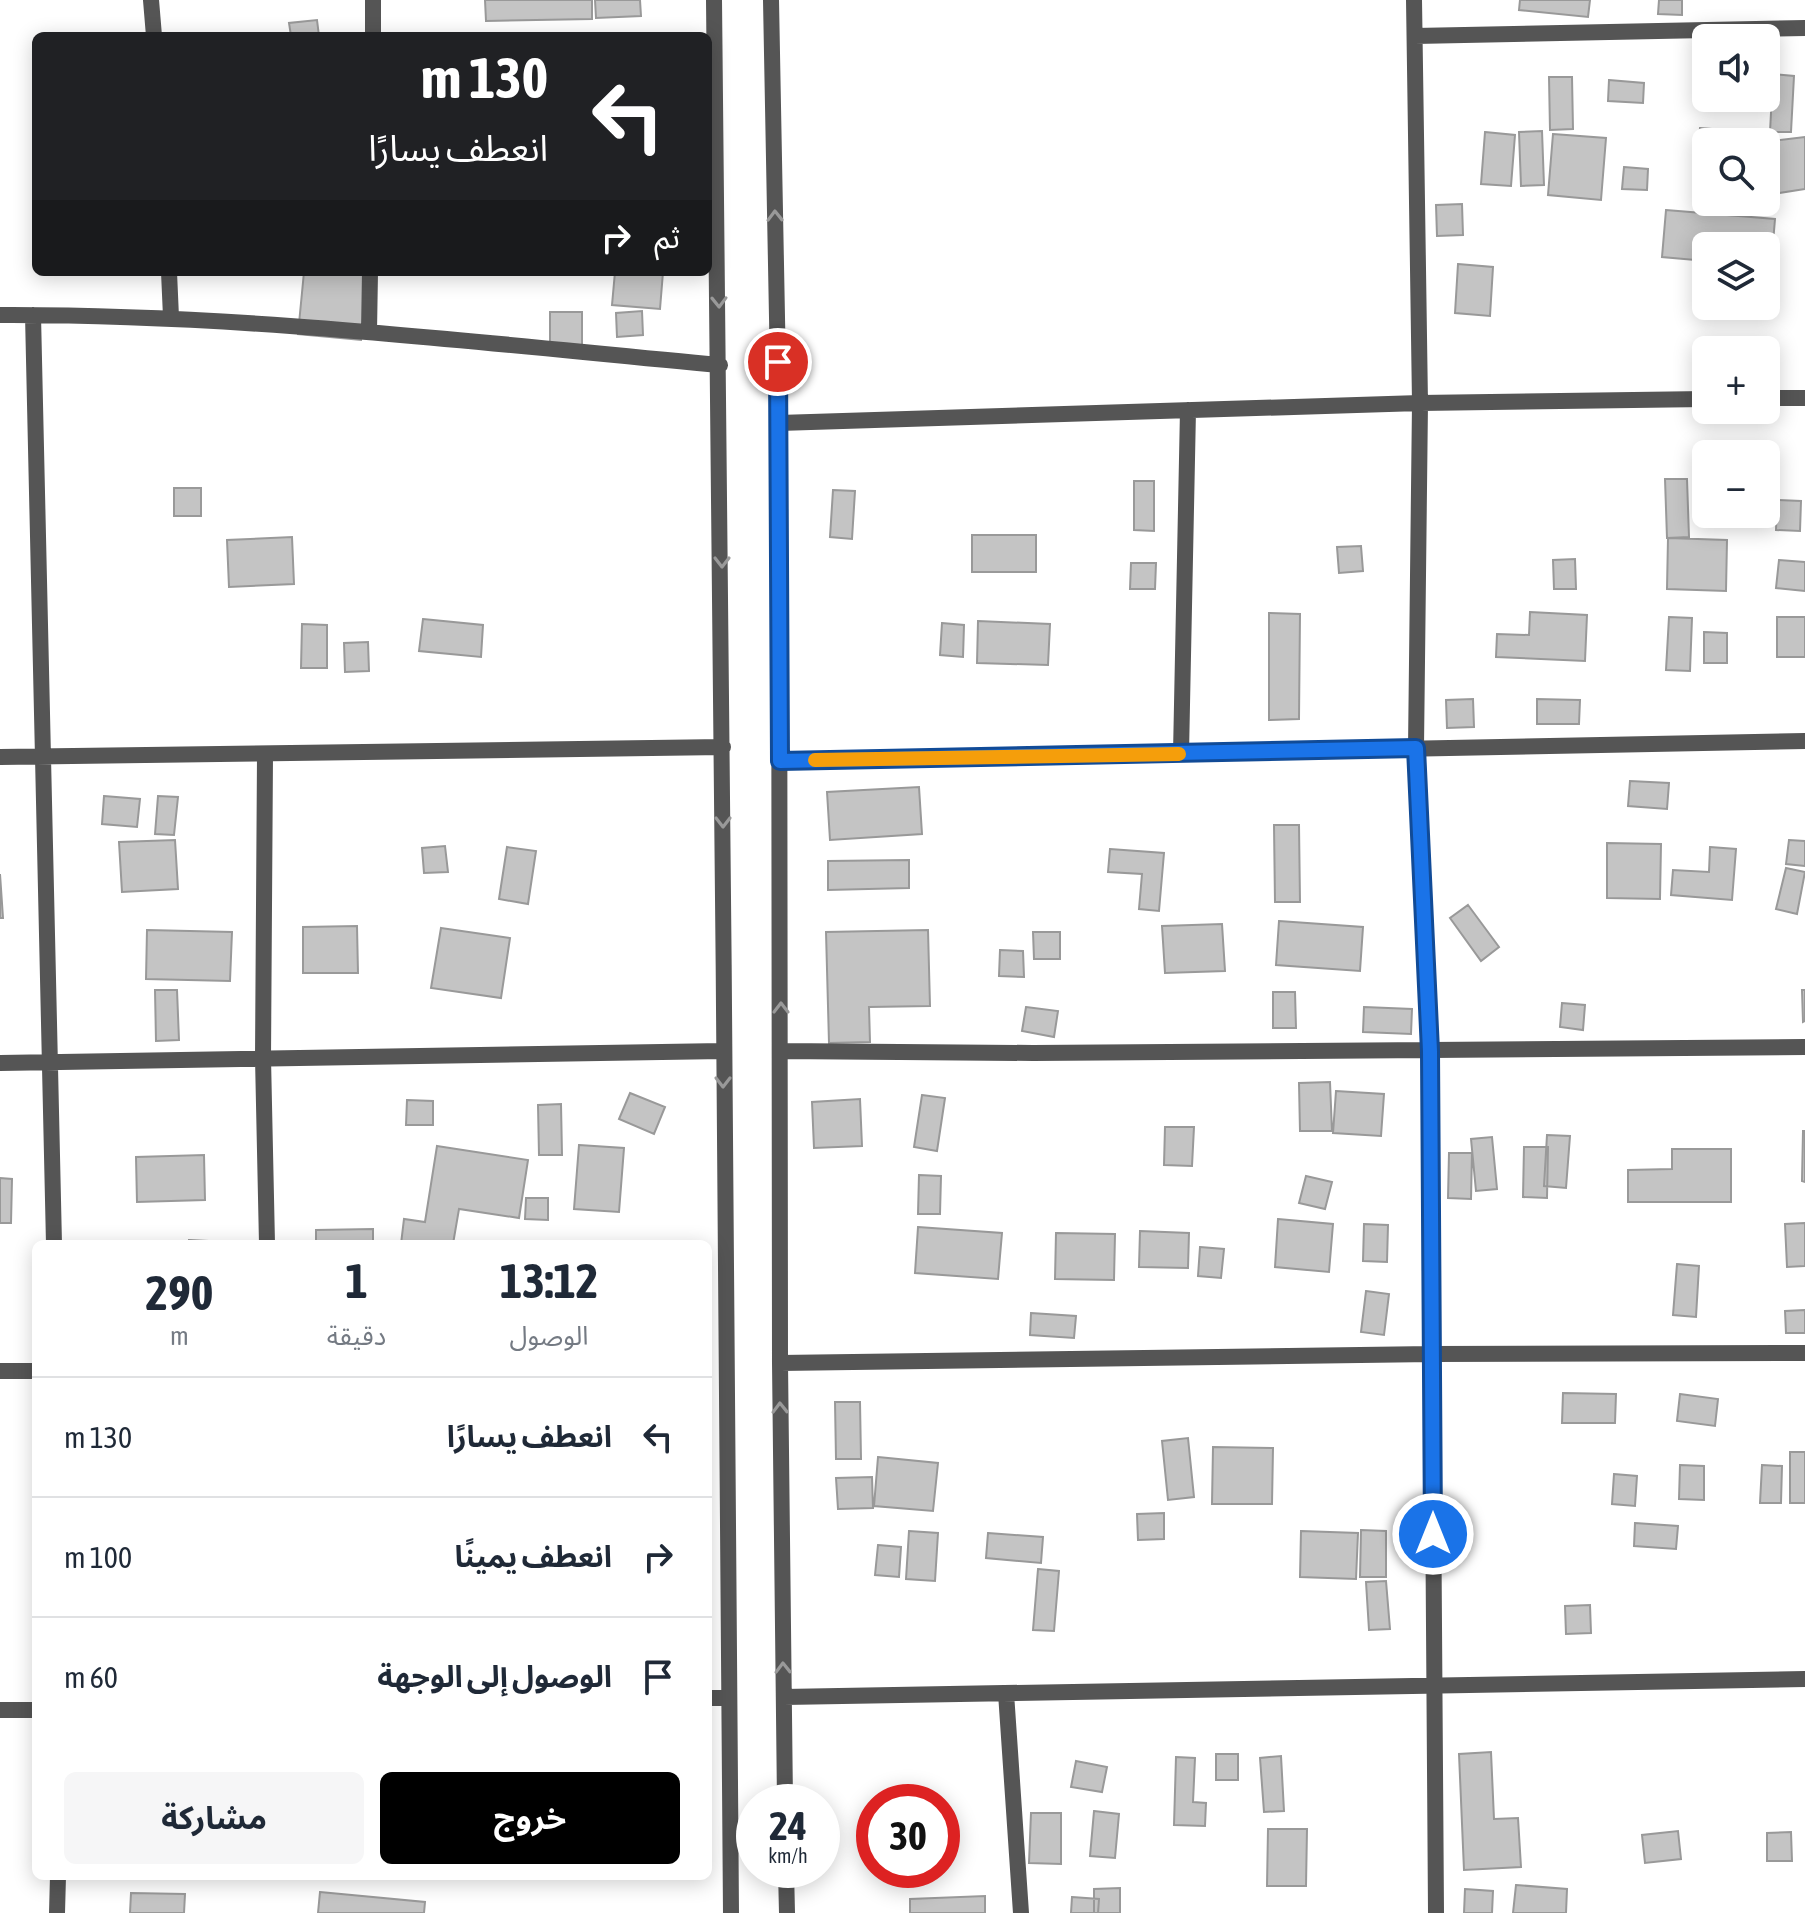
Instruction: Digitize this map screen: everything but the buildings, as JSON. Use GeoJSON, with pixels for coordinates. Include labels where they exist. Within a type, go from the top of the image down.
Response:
{"type":"FeatureCollection","features":[{"type":"Feature","properties":{"kind":"street"},"geometry":{"type":"LineString","coordinates":[[151,0],[154,32]]}},
{"type":"Feature","properties":{"kind":"street"},"geometry":{"type":"LineString","coordinates":[[373,0],[373,32]]}},
{"type":"Feature","properties":{"kind":"street"},"geometry":{"type":"LineString","coordinates":[[714,0],[723,747],[723,1051],[716,1363],[728,1698],[731,1913]]}},
{"type":"Feature","properties":{"kind":"street"},"geometry":{"type":"LineString","coordinates":[[771,0],[779,423],[780,1363],[785,1784]]}},
{"type":"Feature","properties":{"kind":"street"},"geometry":{"type":"LineString","coordinates":[[1414,0],[1420,403],[1416,748],[1430,1051],[1436,1913]]}},
{"type":"Feature","properties":{"kind":"street"},"geometry":{"type":"LineString","coordinates":[[1415,36],[1805,28]]}},
{"type":"Feature","properties":{"kind":"street"},"geometry":{"type":"LineString","coordinates":[[169,276],[171,317]]}},
{"type":"Feature","properties":{"kind":"street"},"geometry":{"type":"LineString","coordinates":[[369,332],[370,276]]}},
{"type":"Feature","properties":{"kind":"street"},"geometry":{"type":"LineString","coordinates":[[0,315],[171,317],[720,365]]}},
{"type":"Feature","properties":{"kind":"street"},"geometry":{"type":"LineString","coordinates":[[33,315],[54,1240]]}},
{"type":"Feature","properties":{"kind":"street"},"geometry":{"type":"LineString","coordinates":[[1780,398],[1805,398]]}},
{"type":"Feature","properties":{"kind":"street"},"geometry":{"type":"LineString","coordinates":[[779,423],[1420,403],[1692,399]]}},
{"type":"Feature","properties":{"kind":"street"},"geometry":{"type":"LineString","coordinates":[[1181,754],[1188,410]]}},
{"type":"Feature","properties":{"kind":"street"},"geometry":{"type":"LineString","coordinates":[[780,761],[1805,741]]}},
{"type":"Feature","properties":{"kind":"street"},"geometry":{"type":"LineString","coordinates":[[0,757],[723,747]]}},
{"type":"Feature","properties":{"kind":"street"},"geometry":{"type":"LineString","coordinates":[[265,755],[263,1058],[267,1240]]}},
{"type":"Feature","properties":{"kind":"street"},"geometry":{"type":"LineString","coordinates":[[781,1051],[1033,1053],[1805,1047]]}},
{"type":"Feature","properties":{"kind":"street"},"geometry":{"type":"LineString","coordinates":[[0,1063],[723,1051]]}},
{"type":"Feature","properties":{"kind":"street"},"geometry":{"type":"LineString","coordinates":[[780,1363],[1432,1354],[1805,1353]]}},
{"type":"Feature","properties":{"kind":"street"},"geometry":{"type":"LineString","coordinates":[[0,1371],[32,1371]]}},
{"type":"Feature","properties":{"kind":"street"},"geometry":{"type":"LineString","coordinates":[[784,1697],[1805,1679]]}},
{"type":"Feature","properties":{"kind":"street"},"geometry":{"type":"LineString","coordinates":[[1006,1693],[1021,1913]]}},
{"type":"Feature","properties":{"kind":"street"},"geometry":{"type":"LineString","coordinates":[[712,1698],[728,1698]]}},
{"type":"Feature","properties":{"kind":"street"},"geometry":{"type":"LineString","coordinates":[[0,1710],[32,1710]]}},
{"type":"Feature","properties":{"kind":"street"},"geometry":{"type":"LineString","coordinates":[[57,1913],[58,1880]]}},
{"type":"Feature","properties":{"kind":"street"},"geometry":{"type":"LineString","coordinates":[[786,1888],[787,1913]]}},
{"type":"Feature","properties":{"kind":"slow traffic"},"geometry":{"type":"LineString","coordinates":[[815,760],[1179,754]]}},
{"type":"Feature","properties":{"kind":"route"},"geometry":{"type":"LineString","coordinates":[[778,362],[780,761],[1416,748],[1430,1051],[1433,1534]]}}]}
